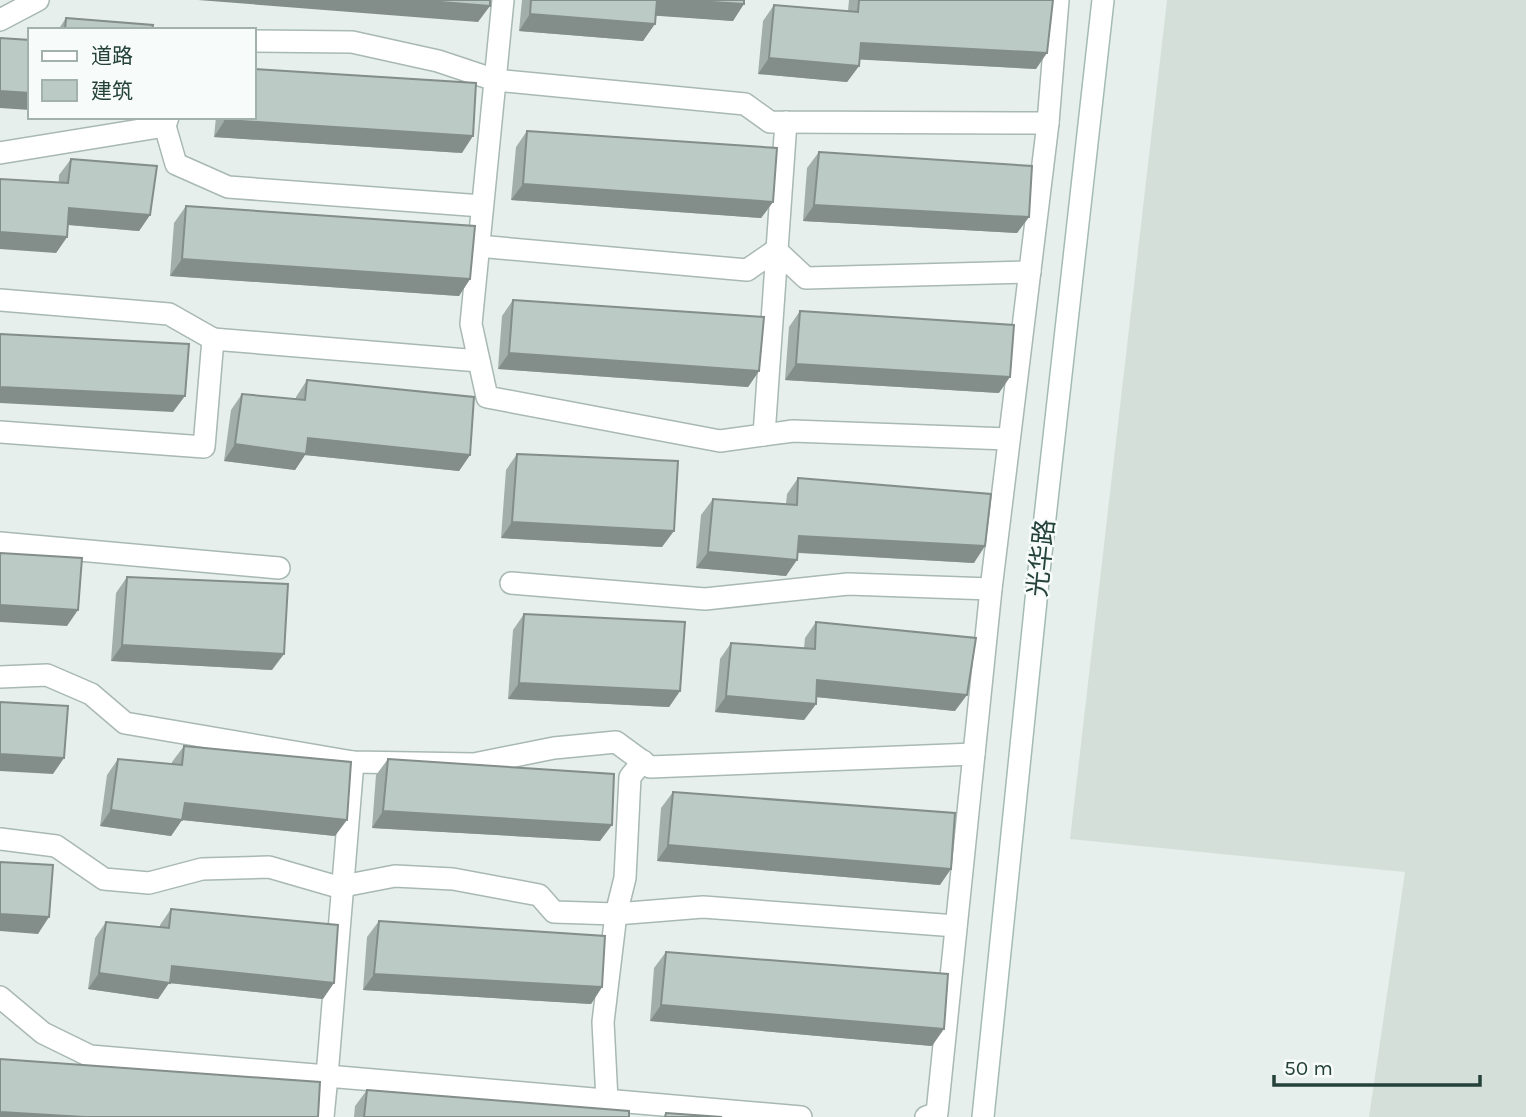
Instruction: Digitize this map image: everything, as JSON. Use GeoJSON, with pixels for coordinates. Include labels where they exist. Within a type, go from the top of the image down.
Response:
{"type":"FeatureCollection","features":[{"type":"Feature","properties":{"kind":"street"},"geometry":{"type":"LineString","coordinates":[[0,20],[38,0]]}},
{"type":"Feature","properties":{"kind":"street"},"geometry":{"type":"LineString","coordinates":[[503,0],[471,324],[487,397],[720,441],[793,431],[1008,439]]}},
{"type":"Feature","properties":{"kind":"street"},"geometry":{"type":"LineString","coordinates":[[926,1117],[937,1113],[991,589],[1048,123],[1058,0]]}},
{"type":"Feature","properties":{"kind":"street","name":"光华路"},"geometry":{"type":"LineString","coordinates":[[983,1117],[1103,0]]}},
{"type":"Feature","properties":{"kind":"street"},"geometry":{"type":"LineString","coordinates":[[256,41],[352,41],[438,61],[495,80],[745,104],[770,122],[1048,123]]}},
{"type":"Feature","properties":{"kind":"street"},"geometry":{"type":"LineString","coordinates":[[0,153],[166,122],[176,164],[228,187],[482,206]]}},
{"type":"Feature","properties":{"kind":"street"},"geometry":{"type":"LineString","coordinates":[[764,435],[786,122]]}},
{"type":"Feature","properties":{"kind":"street"},"geometry":{"type":"LineString","coordinates":[[478,246],[747,270],[776,250]]}},
{"type":"Feature","properties":{"kind":"street"},"geometry":{"type":"LineString","coordinates":[[776,250],[806,278],[1030,272]]}},
{"type":"Feature","properties":{"kind":"street"},"geometry":{"type":"LineString","coordinates":[[0,300],[169,314],[213,339],[479,360]]}},
{"type":"Feature","properties":{"kind":"street"},"geometry":{"type":"LineString","coordinates":[[0,432],[205,447],[213,339]]}},
{"type":"Feature","properties":{"kind":"street"},"geometry":{"type":"LineString","coordinates":[[0,543],[279,568]]}},
{"type":"Feature","properties":{"kind":"street"},"geometry":{"type":"LineString","coordinates":[[511,583],[705,599],[848,584],[991,589]]}},
{"type":"Feature","properties":{"kind":"street"},"geometry":{"type":"LineString","coordinates":[[0,677],[47,675],[91,694],[125,723],[353,762],[474,764],[554,748],[616,742],[650,767],[974,754]]}},
{"type":"Feature","properties":{"kind":"street"},"geometry":{"type":"LineString","coordinates":[[607,1100],[603,1022],[616,914],[625,878],[629,777],[643,761]]}},
{"type":"Feature","properties":{"kind":"street"},"geometry":{"type":"LineString","coordinates":[[323,1117],[353,762]]}},
{"type":"Feature","properties":{"kind":"street"},"geometry":{"type":"LineString","coordinates":[[0,839],[55,846],[104,879],[149,883],[202,869],[269,867],[338,887],[395,876],[453,879],[539,895],[554,912],[616,914],[703,907],[957,926]]}},
{"type":"Feature","properties":{"kind":"street"},"geometry":{"type":"LineString","coordinates":[[0,997],[43,1033],[90,1056],[801,1117]]}},
{"type":"Feature","properties":{"kind":"shaded area"},"geometry":{"type":"Polygon","coordinates":[[[1167,0],[1526,0],[1526,1117],[1369,1117],[1405,872],[1070,839],[1167,0]]]}},
{"type":"Feature","properties":{"kind":"building"},"geometry":{"type":"Polygon","coordinates":[[[416,0],[490,0],[490,6],[416,0]]]}},
{"type":"Feature","properties":{"kind":"building"},"geometry":{"type":"Polygon","coordinates":[[[531,0],[657,0],[655,24],[530,14],[531,0]]]}},
{"type":"Feature","properties":{"kind":"building"},"geometry":{"type":"Polygon","coordinates":[[[680,0],[744,0],[744,4],[680,0]]]}},
{"type":"Feature","properties":{"kind":"building"},"geometry":{"type":"Polygon","coordinates":[[[859,0],[1053,0],[1047,53],[861,43],[859,66],[769,58],[774,5],[858,12],[859,0]]]}},
{"type":"Feature","properties":{"kind":"building"},"geometry":{"type":"Polygon","coordinates":[[[66,18],[153,25],[152,28],[65,28],[66,18]]]}},
{"type":"Feature","properties":{"kind":"building"},"geometry":{"type":"Polygon","coordinates":[[[0,38],[28,40],[28,93],[0,91],[0,38]]]}},
{"type":"Feature","properties":{"kind":"building"},"geometry":{"type":"Polygon","coordinates":[[[256,69],[476,83],[473,136],[225,120],[256,119],[256,69]]]}},
{"type":"Feature","properties":{"kind":"building"},"geometry":{"type":"Polygon","coordinates":[[[527,131],[777,148],[773,202],[523,184],[527,131]]]}},
{"type":"Feature","properties":{"kind":"building"},"geometry":{"type":"Polygon","coordinates":[[[819,152],[1032,166],[1029,217],[814,205],[819,152]]]}},
{"type":"Feature","properties":{"kind":"building"},"geometry":{"type":"Polygon","coordinates":[[[71,159],[157,166],[150,215],[69,208],[67,237],[0,232],[0,179],[68,183],[71,159]]]}},
{"type":"Feature","properties":{"kind":"building"},"geometry":{"type":"Polygon","coordinates":[[[186,206],[475,226],[470,279],[182,259],[186,206]]]}},
{"type":"Feature","properties":{"kind":"building"},"geometry":{"type":"Polygon","coordinates":[[[513,300],[764,317],[759,371],[509,353],[513,300]]]}},
{"type":"Feature","properties":{"kind":"building"},"geometry":{"type":"Polygon","coordinates":[[[800,311],[1014,325],[1010,377],[796,364],[800,311]]]}},
{"type":"Feature","properties":{"kind":"building"},"geometry":{"type":"Polygon","coordinates":[[[0,334],[189,344],[185,396],[0,387],[0,334]]]}},
{"type":"Feature","properties":{"kind":"building"},"geometry":{"type":"Polygon","coordinates":[[[307,380],[474,397],[470,455],[308,438],[306,454],[235,444],[242,394],[305,400],[307,380]]]}},
{"type":"Feature","properties":{"kind":"building"},"geometry":{"type":"Polygon","coordinates":[[[517,454],[678,461],[674,531],[512,522],[517,454]]]}},
{"type":"Feature","properties":{"kind":"building"},"geometry":{"type":"Polygon","coordinates":[[[798,478],[991,494],[985,546],[799,536],[797,560],[708,552],[713,499],[797,505],[798,478]]]}},
{"type":"Feature","properties":{"kind":"building"},"geometry":{"type":"Polygon","coordinates":[[[0,553],[82,558],[78,610],[0,605],[0,553]]]}},
{"type":"Feature","properties":{"kind":"building"},"geometry":{"type":"Polygon","coordinates":[[[127,577],[288,584],[284,654],[122,645],[127,577]]]}},
{"type":"Feature","properties":{"kind":"building"},"geometry":{"type":"Polygon","coordinates":[[[524,614],[685,622],[680,691],[519,683],[524,614]]]}},
{"type":"Feature","properties":{"kind":"building"},"geometry":{"type":"Polygon","coordinates":[[[816,622],[976,638],[967,695],[817,680],[816,704],[726,696],[731,643],[815,649],[816,622]]]}},
{"type":"Feature","properties":{"kind":"building"},"geometry":{"type":"Polygon","coordinates":[[[0,702],[68,706],[64,758],[0,754],[0,702]]]}},
{"type":"Feature","properties":{"kind":"building"},"geometry":{"type":"Polygon","coordinates":[[[184,746],[351,762],[347,820],[185,803],[182,820],[111,810],[118,759],[182,765],[184,746]]]}},
{"type":"Feature","properties":{"kind":"building"},"geometry":{"type":"Polygon","coordinates":[[[388,759],[614,774],[612,825],[383,811],[388,759]]]}},
{"type":"Feature","properties":{"kind":"building"},"geometry":{"type":"Polygon","coordinates":[[[673,792],[955,813],[951,869],[668,845],[673,792]]]}},
{"type":"Feature","properties":{"kind":"building"},"geometry":{"type":"Polygon","coordinates":[[[0,862],[53,865],[49,917],[0,914],[0,862]]]}},
{"type":"Feature","properties":{"kind":"building"},"geometry":{"type":"Polygon","coordinates":[[[171,909],[338,925],[334,983],[172,966],[170,983],[99,973],[106,922],[169,928],[171,909]]]}},
{"type":"Feature","properties":{"kind":"building"},"geometry":{"type":"Polygon","coordinates":[[[379,921],[605,936],[602,987],[374,974],[379,921]]]}},
{"type":"Feature","properties":{"kind":"building"},"geometry":{"type":"Polygon","coordinates":[[[666,952],[948,974],[944,1029],[661,1005],[666,952]]]}},
{"type":"Feature","properties":{"kind":"building"},"geometry":{"type":"Polygon","coordinates":[[[0,1059],[320,1082],[318,1117],[84,1117],[0,1112],[0,1059]]]}},
{"type":"Feature","properties":{"kind":"building"},"geometry":{"type":"Polygon","coordinates":[[[367,1090],[629,1111],[629,1117],[364,1117],[367,1090]]]}},
{"type":"Feature","properties":{"kind":"building"},"geometry":{"type":"Polygon","coordinates":[[[666,1113],[722,1117],[665,1117],[666,1113]]]}}]}
